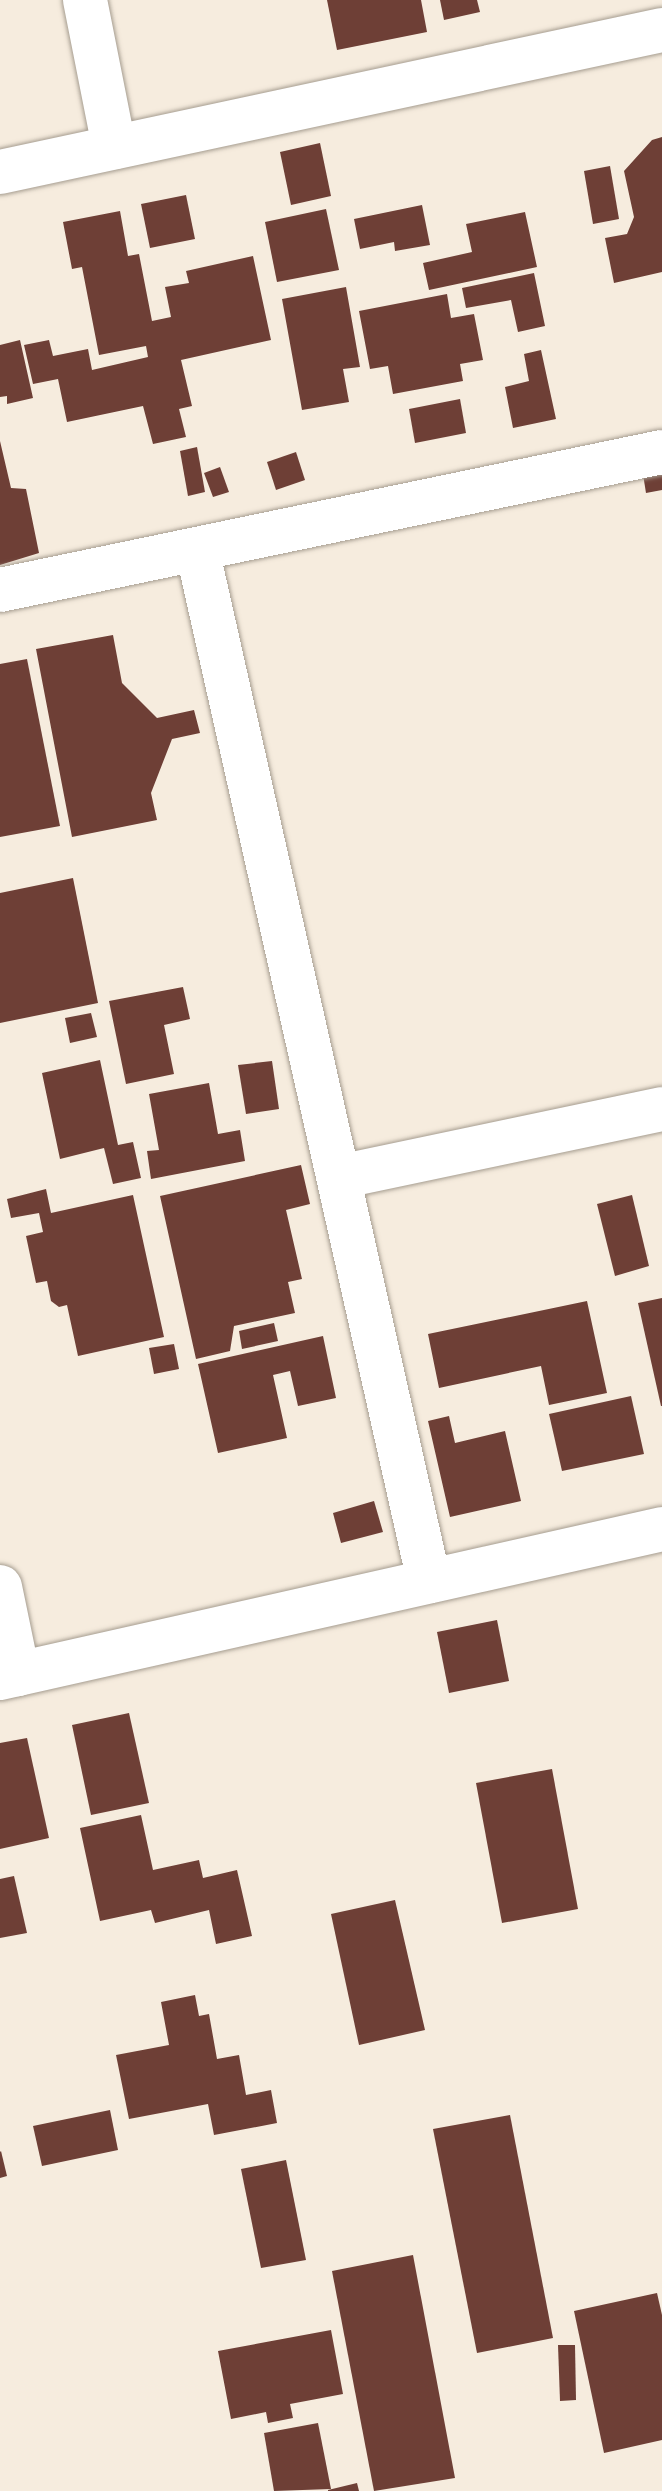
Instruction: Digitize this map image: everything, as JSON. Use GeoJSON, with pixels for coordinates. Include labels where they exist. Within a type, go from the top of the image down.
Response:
{"type":"FeatureCollection","features":[{"type":"Feature","properties":{"kind":"street"},"geometry":{"type":"LineString","coordinates":[[85,0],[114,147]]}},
{"type":"Feature","properties":{"kind":"street"},"geometry":{"type":"LineString","coordinates":[[0,172],[662,30]]}},
{"type":"Feature","properties":{"kind":"street"},"geometry":{"type":"LineString","coordinates":[[0,590],[662,452]]}},
{"type":"Feature","properties":{"kind":"street"},"geometry":{"type":"LineString","coordinates":[[197,549],[429,1581]]}},
{"type":"Feature","properties":{"kind":"street"},"geometry":{"type":"LineString","coordinates":[[339,1177],[662,1109]]}},
{"type":"Feature","properties":{"kind":"street"},"geometry":{"type":"LineString","coordinates":[[0,1587],[9,1676],[662,1529]]}},
{"type":"Feature","properties":{"kind":"building"},"geometry":{"type":"Polygon","coordinates":[[[327,0],[421,0],[427,32],[337,50],[327,0]]]}},
{"type":"Feature","properties":{"kind":"building"},"geometry":{"type":"Polygon","coordinates":[[[440,0],[477,0],[480,12],[444,20],[440,0]]]}},
{"type":"Feature","properties":{"kind":"building"},"geometry":{"type":"Polygon","coordinates":[[[662,137],[662,272],[614,283],[605,238],[627,234],[634,217],[624,171],[652,140],[662,137]]]}},
{"type":"Feature","properties":{"kind":"building"},"geometry":{"type":"Polygon","coordinates":[[[320,143],[331,196],[291,205],[280,152],[320,143]]]}},
{"type":"Feature","properties":{"kind":"building"},"geometry":{"type":"Polygon","coordinates":[[[610,166],[619,219],[593,224],[584,171],[610,166]]]}},
{"type":"Feature","properties":{"kind":"building"},"geometry":{"type":"Polygon","coordinates":[[[186,195],[195,239],[150,248],[141,204],[186,195]]]}},
{"type":"Feature","properties":{"kind":"building"},"geometry":{"type":"Polygon","coordinates":[[[422,205],[430,245],[395,251],[394,242],[360,249],[354,219],[422,205]]]}},
{"type":"Feature","properties":{"kind":"building"},"geometry":{"type":"Polygon","coordinates":[[[326,209],[339,270],[277,282],[265,222],[326,209]]]}},
{"type":"Feature","properties":{"kind":"building"},"geometry":{"type":"Polygon","coordinates":[[[120,211],[128,256],[139,254],[152,321],[171,317],[165,287],[189,283],[186,271],[253,256],[271,340],[181,360],[192,406],[179,409],[186,437],[153,444],[143,406],[67,422],[58,379],[33,384],[24,345],[49,340],[53,356],[88,349],[92,370],[148,357],[146,346],[99,355],[82,267],[72,269],[63,222],[120,211]]]}},
{"type":"Feature","properties":{"kind":"building"},"geometry":{"type":"Polygon","coordinates":[[[525,212],[537,267],[429,290],[423,263],[472,252],[466,224],[525,212]]]}},
{"type":"Feature","properties":{"kind":"building"},"geometry":{"type":"Polygon","coordinates":[[[534,273],[545,326],[518,332],[511,300],[466,308],[462,288],[534,273]]]}},
{"type":"Feature","properties":{"kind":"building"},"geometry":{"type":"Polygon","coordinates":[[[346,287],[360,367],[343,369],[349,402],[302,410],[282,299],[346,287]]]}},
{"type":"Feature","properties":{"kind":"building"},"geometry":{"type":"Polygon","coordinates":[[[447,294],[451,318],[474,314],[483,360],[460,364],[463,381],[393,394],[388,366],[370,369],[359,311],[447,294]]]}},
{"type":"Feature","properties":{"kind":"building"},"geometry":{"type":"Polygon","coordinates":[[[20,340],[33,398],[7,404],[7,396],[0,397],[0,345],[20,340]]]}},
{"type":"Feature","properties":{"kind":"building"},"geometry":{"type":"Polygon","coordinates":[[[541,350],[556,419],[513,428],[505,387],[529,381],[524,354],[541,350]]]}},
{"type":"Feature","properties":{"kind":"building"},"geometry":{"type":"Polygon","coordinates":[[[460,399],[466,433],[415,443],[409,409],[460,399]]]}},
{"type":"Feature","properties":{"kind":"building"},"geometry":{"type":"Polygon","coordinates":[[[0,441],[11,488],[26,489],[39,553],[0,565],[0,441]]]}},
{"type":"Feature","properties":{"kind":"building"},"geometry":{"type":"Polygon","coordinates":[[[197,447],[205,492],[188,496],[180,451],[197,447]]]}},
{"type":"Feature","properties":{"kind":"building"},"geometry":{"type":"Polygon","coordinates":[[[296,452],[305,480],[276,490],[267,462],[296,452]]]}},
{"type":"Feature","properties":{"kind":"building"},"geometry":{"type":"Polygon","coordinates":[[[662,464],[662,490],[646,493],[642,468],[662,464]]]}},
{"type":"Feature","properties":{"kind":"building"},"geometry":{"type":"Polygon","coordinates":[[[220,467],[229,492],[213,497],[204,473],[220,467]]]}},
{"type":"Feature","properties":{"kind":"building"},"geometry":{"type":"Polygon","coordinates":[[[113,635],[122,683],[157,718],[194,710],[200,733],[172,739],[151,793],[157,820],[72,837],[36,649],[113,635]]]}},
{"type":"Feature","properties":{"kind":"building"},"geometry":{"type":"Polygon","coordinates":[[[27,659],[60,826],[0,837],[0,664],[27,659]]]}},
{"type":"Feature","properties":{"kind":"building"},"geometry":{"type":"Polygon","coordinates":[[[73,878],[98,1003],[0,1023],[0,893],[73,878]]]}},
{"type":"Feature","properties":{"kind":"building"},"geometry":{"type":"Polygon","coordinates":[[[183,987],[190,1019],[164,1025],[174,1074],[126,1084],[109,1001],[183,987]]]}},
{"type":"Feature","properties":{"kind":"building"},"geometry":{"type":"Polygon","coordinates":[[[91,1013],[97,1037],[70,1043],[65,1018],[91,1013]]]}},
{"type":"Feature","properties":{"kind":"building"},"geometry":{"type":"Polygon","coordinates":[[[100,1060],[118,1145],[133,1142],[141,1178],[113,1184],[104,1148],[60,1159],[42,1073],[100,1060]]]}},
{"type":"Feature","properties":{"kind":"building"},"geometry":{"type":"Polygon","coordinates":[[[272,1061],[279,1109],[246,1114],[238,1065],[272,1061]]]}},
{"type":"Feature","properties":{"kind":"building"},"geometry":{"type":"Polygon","coordinates":[[[209,1083],[218,1134],[240,1130],[245,1161],[151,1179],[147,1151],[159,1150],[149,1094],[209,1083]]]}},
{"type":"Feature","properties":{"kind":"building"},"geometry":{"type":"Polygon","coordinates":[[[301,1165],[310,1204],[286,1210],[302,1279],[288,1282],[295,1313],[234,1326],[230,1351],[196,1359],[160,1196],[301,1165]]]}},
{"type":"Feature","properties":{"kind":"building"},"geometry":{"type":"Polygon","coordinates":[[[46,1189],[51,1213],[133,1195],[164,1337],[78,1356],[67,1305],[59,1307],[51,1301],[47,1281],[36,1283],[26,1236],[43,1232],[39,1213],[11,1218],[7,1199],[46,1189]]]}},
{"type":"Feature","properties":{"kind":"building"},"geometry":{"type":"Polygon","coordinates":[[[632,1195],[649,1266],[615,1276],[597,1204],[632,1195]]]}},
{"type":"Feature","properties":{"kind":"building"},"geometry":{"type":"Polygon","coordinates":[[[662,1298],[662,1406],[661,1406],[638,1303],[662,1298]]]}},
{"type":"Feature","properties":{"kind":"building"},"geometry":{"type":"Polygon","coordinates":[[[587,1301],[607,1393],[549,1405],[541,1366],[439,1388],[428,1334],[587,1301]]]}},
{"type":"Feature","properties":{"kind":"building"},"geometry":{"type":"Polygon","coordinates":[[[274,1323],[278,1341],[242,1349],[239,1331],[274,1323]]]}},
{"type":"Feature","properties":{"kind":"building"},"geometry":{"type":"Polygon","coordinates":[[[323,1336],[336,1398],[298,1406],[290,1371],[273,1375],[287,1438],[218,1453],[198,1364],[323,1336]]]}},
{"type":"Feature","properties":{"kind":"building"},"geometry":{"type":"Polygon","coordinates":[[[174,1344],[179,1369],[154,1374],[149,1348],[174,1344]]]}},
{"type":"Feature","properties":{"kind":"building"},"geometry":{"type":"Polygon","coordinates":[[[631,1396],[644,1454],[562,1471],[549,1414],[631,1396]]]}},
{"type":"Feature","properties":{"kind":"building"},"geometry":{"type":"Polygon","coordinates":[[[449,1416],[455,1443],[505,1431],[521,1501],[450,1517],[428,1421],[449,1416]]]}},
{"type":"Feature","properties":{"kind":"building"},"geometry":{"type":"Polygon","coordinates":[[[374,1501],[383,1532],[341,1543],[333,1513],[374,1501]]]}},
{"type":"Feature","properties":{"kind":"building"},"geometry":{"type":"Polygon","coordinates":[[[497,1620],[509,1681],[449,1693],[437,1632],[497,1620]]]}},
{"type":"Feature","properties":{"kind":"building"},"geometry":{"type":"Polygon","coordinates":[[[129,1713],[149,1803],[91,1815],[72,1725],[129,1713]]]}},
{"type":"Feature","properties":{"kind":"building"},"geometry":{"type":"Polygon","coordinates":[[[27,1738],[49,1838],[0,1849],[0,1743],[27,1738]]]}},
{"type":"Feature","properties":{"kind":"building"},"geometry":{"type":"Polygon","coordinates":[[[552,1769],[578,1909],[502,1923],[476,1783],[552,1769]]]}},
{"type":"Feature","properties":{"kind":"building"},"geometry":{"type":"Polygon","coordinates":[[[141,1815],[153,1870],[199,1860],[203,1878],[237,1870],[252,1936],[216,1944],[209,1910],[155,1923],[151,1910],[100,1921],[80,1828],[141,1815]]]}},
{"type":"Feature","properties":{"kind":"building"},"geometry":{"type":"Polygon","coordinates":[[[14,1876],[27,1933],[0,1938],[0,1879],[14,1876]]]}},
{"type":"Feature","properties":{"kind":"building"},"geometry":{"type":"Polygon","coordinates":[[[395,1900],[425,2030],[359,2045],[331,1914],[395,1900]]]}},
{"type":"Feature","properties":{"kind":"building"},"geometry":{"type":"Polygon","coordinates":[[[195,1995],[199,2016],[209,2014],[217,2059],[239,2055],[246,2095],[271,2090],[277,2123],[214,2135],[208,2104],[129,2119],[116,2055],[169,2045],[161,2002],[195,1995]]]}},
{"type":"Feature","properties":{"kind":"building"},"geometry":{"type":"Polygon","coordinates":[[[110,2110],[118,2150],[42,2166],[33,2126],[110,2110]]]}},
{"type":"Feature","properties":{"kind":"building"},"geometry":{"type":"Polygon","coordinates":[[[510,2115],[553,2338],[477,2353],[433,2129],[510,2115]]]}},
{"type":"Feature","properties":{"kind":"building"},"geometry":{"type":"Polygon","coordinates":[[[0,2152],[7,2176],[0,2178],[0,2152]]]}},
{"type":"Feature","properties":{"kind":"building"},"geometry":{"type":"Polygon","coordinates":[[[286,2160],[306,2260],[261,2268],[241,2169],[286,2160]]]}},
{"type":"Feature","properties":{"kind":"building"},"geometry":{"type":"Polygon","coordinates":[[[413,2255],[455,2478],[374,2491],[332,2271],[413,2255]]]}},
{"type":"Feature","properties":{"kind":"building"},"geometry":{"type":"Polygon","coordinates":[[[657,2293],[662,2315],[662,2440],[604,2453],[574,2311],[657,2293]]]}},
{"type":"Feature","properties":{"kind":"building"},"geometry":{"type":"Polygon","coordinates":[[[331,2330],[343,2394],[290,2404],[293,2418],[268,2423],[266,2412],[231,2419],[218,2351],[331,2330]]]}},
{"type":"Feature","properties":{"kind":"building"},"geometry":{"type":"Polygon","coordinates":[[[558,2345],[575,2345],[576,2400],[560,2401],[558,2345]]]}},
{"type":"Feature","properties":{"kind":"building"},"geometry":{"type":"Polygon","coordinates":[[[318,2423],[331,2489],[274,2491],[264,2433],[318,2423]]]}},
{"type":"Feature","properties":{"kind":"building"},"geometry":{"type":"Polygon","coordinates":[[[357,2483],[359,2491],[328,2491],[328,2490],[357,2483]]]}}]}
